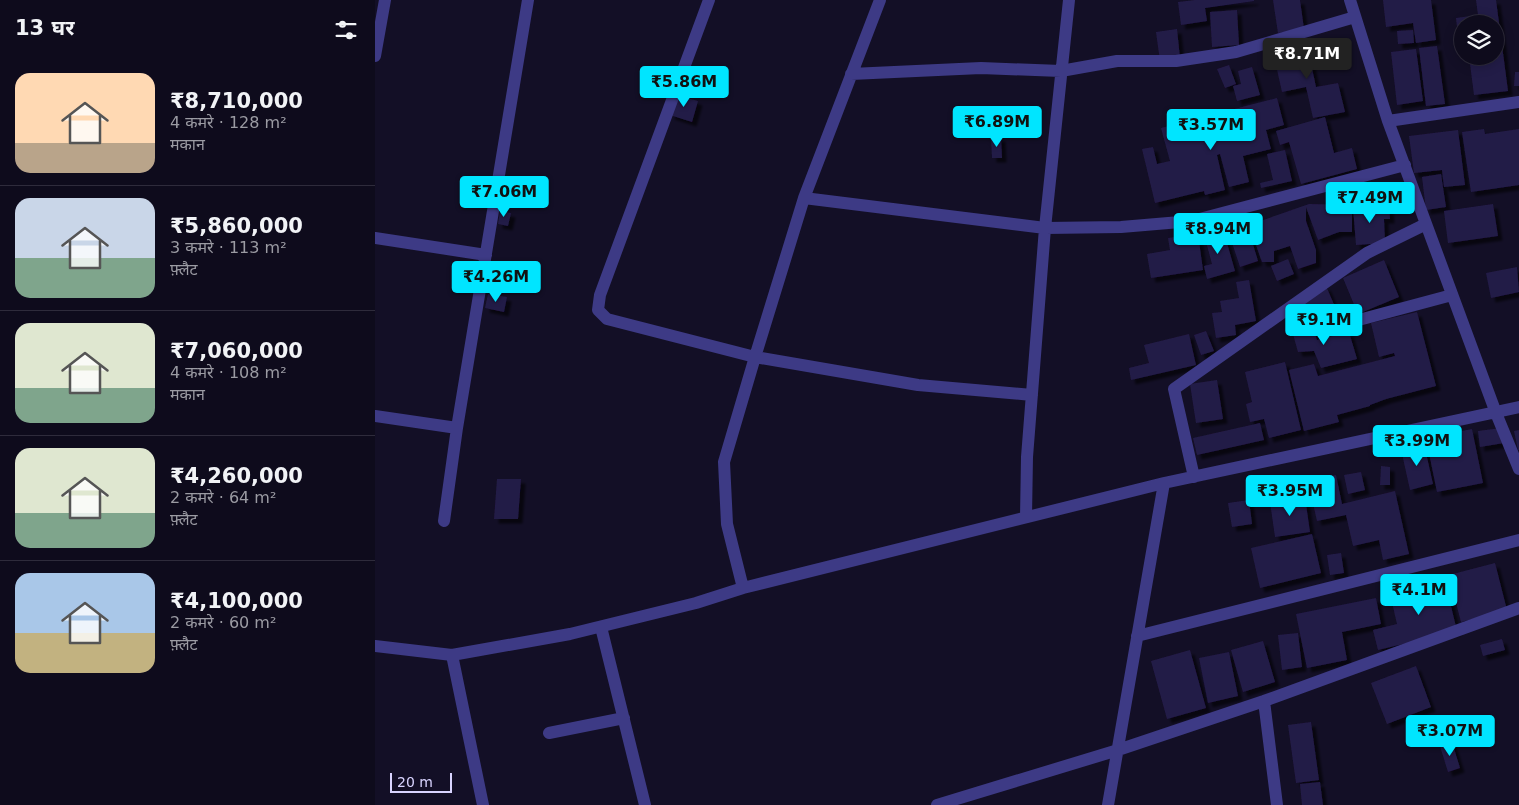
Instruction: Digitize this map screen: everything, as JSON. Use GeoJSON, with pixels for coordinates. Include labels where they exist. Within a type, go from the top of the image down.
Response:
{"type":"FeatureCollection","features":[{"type":"Feature","properties":{"kind":"street"},"geometry":{"type":"LineString","coordinates":[[375,56],[385,0]]}},
{"type":"Feature","properties":{"kind":"street"},"geometry":{"type":"LineString","coordinates":[[444,521],[457,428],[529,0]]}},
{"type":"Feature","properties":{"kind":"street"},"geometry":{"type":"LineString","coordinates":[[709,0],[601,295],[598,310],[607,319],[755,357],[918,385],[1032,395]]}},
{"type":"Feature","properties":{"kind":"street"},"geometry":{"type":"LineString","coordinates":[[743,588],[727,524],[724,462],[804,198],[880,0]]}},
{"type":"Feature","properties":{"kind":"street"},"geometry":{"type":"LineString","coordinates":[[1026,517],[1027,457],[1045,228],[1069,0]]}},
{"type":"Feature","properties":{"kind":"street"},"geometry":{"type":"LineString","coordinates":[[1350,0],[1388,122],[1496,413],[1519,469]]}},
{"type":"Feature","properties":{"kind":"street"},"geometry":{"type":"LineString","coordinates":[[851,74],[981,68],[1061,71],[1117,61],[1176,61],[1236,52],[1355,17]]}},
{"type":"Feature","properties":{"kind":"street"},"geometry":{"type":"LineString","coordinates":[[1388,122],[1519,102]]}},
{"type":"Feature","properties":{"kind":"street"},"geometry":{"type":"LineString","coordinates":[[804,198],[1045,228],[1121,227],[1193,220],[1405,166]]}},
{"type":"Feature","properties":{"kind":"street"},"geometry":{"type":"LineString","coordinates":[[1194,477],[1174,389],[1367,253],[1426,224]]}},
{"type":"Feature","properties":{"kind":"street"},"geometry":{"type":"LineString","coordinates":[[375,238],[486,255]]}},
{"type":"Feature","properties":{"kind":"street"},"geometry":{"type":"LineString","coordinates":[[1325,329],[1452,295]]}},
{"type":"Feature","properties":{"kind":"street"},"geometry":{"type":"LineString","coordinates":[[375,646],[452,655],[601,626],[696,603],[743,588],[1164,483],[1519,407]]}},
{"type":"Feature","properties":{"kind":"street"},"geometry":{"type":"LineString","coordinates":[[375,416],[457,428]]}},
{"type":"Feature","properties":{"kind":"street"},"geometry":{"type":"LineString","coordinates":[[1108,805],[1164,483]]}},
{"type":"Feature","properties":{"kind":"street"},"geometry":{"type":"LineString","coordinates":[[1137,636],[1519,540]]}},
{"type":"Feature","properties":{"kind":"street"},"geometry":{"type":"LineString","coordinates":[[937,805],[1118,750],[1264,702],[1519,608]]}},
{"type":"Feature","properties":{"kind":"street"},"geometry":{"type":"LineString","coordinates":[[601,626],[645,805]]}},
{"type":"Feature","properties":{"kind":"street"},"geometry":{"type":"LineString","coordinates":[[452,655],[483,805]]}},
{"type":"Feature","properties":{"kind":"street"},"geometry":{"type":"LineString","coordinates":[[1264,702],[1277,805]]}},
{"type":"Feature","properties":{"kind":"street"},"geometry":{"type":"LineString","coordinates":[[549,733],[624,718]]}},
{"type":"Feature","properties":{"kind":"building"},"geometry":{"type":"Polygon","coordinates":[[[1195,0],[1254,1],[1205,8],[1207,21],[1181,25],[1178,2],[1195,0]]]}},
{"type":"Feature","properties":{"kind":"building"},"geometry":{"type":"Polygon","coordinates":[[[1273,0],[1300,0],[1304,29],[1278,33],[1273,0]]]}},
{"type":"Feature","properties":{"kind":"building"},"geometry":{"type":"Polygon","coordinates":[[[1383,0],[1431,0],[1436,40],[1416,43],[1413,23],[1386,27],[1383,0]]]}},
{"type":"Feature","properties":{"kind":"building"},"geometry":{"type":"Polygon","coordinates":[[[1476,0],[1496,0],[1498,15],[1478,15],[1476,0]]]}},
{"type":"Feature","properties":{"kind":"building"},"geometry":{"type":"Polygon","coordinates":[[[1237,10],[1239,45],[1212,47],[1210,12],[1237,10]]]}},
{"type":"Feature","properties":{"kind":"building"},"geometry":{"type":"Polygon","coordinates":[[[1177,29],[1180,58],[1160,61],[1156,32],[1177,29]]]}},
{"type":"Feature","properties":{"kind":"building"},"geometry":{"type":"Polygon","coordinates":[[[1413,30],[1414,43],[1398,44],[1397,31],[1413,30]]]}},
{"type":"Feature","properties":{"kind":"building"},"geometry":{"type":"Polygon","coordinates":[[[1306,40],[1316,87],[1338,83],[1345,112],[1313,118],[1306,87],[1282,92],[1274,56],[1284,54],[1282,45],[1306,40]]]}},
{"type":"Feature","properties":{"kind":"building"},"geometry":{"type":"Polygon","coordinates":[[[1437,46],[1445,104],[1426,106],[1419,48],[1437,46]]]}},
{"type":"Feature","properties":{"kind":"building"},"geometry":{"type":"Polygon","coordinates":[[[1416,49],[1423,101],[1397,105],[1391,52],[1416,49]]]}},
{"type":"Feature","properties":{"kind":"building"},"geometry":{"type":"Polygon","coordinates":[[[1504,61],[1508,91],[1474,95],[1470,65],[1504,65],[1504,61]]]}},
{"type":"Feature","properties":{"kind":"building"},"geometry":{"type":"Polygon","coordinates":[[[1229,65],[1236,84],[1225,88],[1217,69],[1229,65]]]}},
{"type":"Feature","properties":{"kind":"building"},"geometry":{"type":"Polygon","coordinates":[[[1252,67],[1260,95],[1237,101],[1233,86],[1241,84],[1238,71],[1252,67]]]}},
{"type":"Feature","properties":{"kind":"building"},"geometry":{"type":"Polygon","coordinates":[[[1515,72],[1519,72],[1519,86],[1514,86],[1515,72]]]}},
{"type":"Feature","properties":{"kind":"building"},"geometry":{"type":"Polygon","coordinates":[[[676,95],[698,101],[692,122],[670,115],[676,95]]]}},
{"type":"Feature","properties":{"kind":"building"},"geometry":{"type":"Polygon","coordinates":[[[1277,98],[1284,125],[1266,130],[1271,149],[1243,156],[1249,182],[1229,187],[1220,154],[1217,155],[1225,190],[1205,195],[1204,191],[1155,203],[1142,149],[1153,147],[1157,164],[1170,161],[1161,128],[1277,98]]]}},
{"type":"Feature","properties":{"kind":"building"},"geometry":{"type":"Polygon","coordinates":[[[1325,117],[1334,153],[1352,148],[1357,169],[1301,184],[1289,142],[1280,145],[1276,131],[1325,117]]]}},
{"type":"Feature","properties":{"kind":"building"},"geometry":{"type":"Polygon","coordinates":[[[1484,129],[1485,134],[1519,129],[1519,185],[1471,192],[1462,132],[1484,129]]]}},
{"type":"Feature","properties":{"kind":"building"},"geometry":{"type":"Polygon","coordinates":[[[1458,130],[1465,185],[1444,187],[1442,170],[1414,173],[1409,136],[1458,130]]]}},
{"type":"Feature","properties":{"kind":"building"},"geometry":{"type":"Polygon","coordinates":[[[1001,137],[1002,158],[992,158],[991,138],[1001,137]]]}},
{"type":"Feature","properties":{"kind":"building"},"geometry":{"type":"Polygon","coordinates":[[[1285,150],[1292,181],[1261,188],[1260,183],[1273,180],[1267,154],[1285,150]]]}},
{"type":"Feature","properties":{"kind":"building"},"geometry":{"type":"Polygon","coordinates":[[[1441,174],[1446,207],[1426,210],[1422,177],[1441,174]]]}},
{"type":"Feature","properties":{"kind":"building"},"geometry":{"type":"Polygon","coordinates":[[[1309,204],[1352,205],[1352,232],[1339,232],[1318,240],[1306,207],[1306,221],[1316,250],[1316,263],[1298,269],[1290,246],[1274,251],[1274,262],[1262,262],[1249,225],[1309,204]]]}},
{"type":"Feature","properties":{"kind":"building"},"geometry":{"type":"Polygon","coordinates":[[[1493,204],[1498,236],[1448,243],[1444,211],[1493,204]]]}},
{"type":"Feature","properties":{"kind":"building"},"geometry":{"type":"Polygon","coordinates":[[[1389,205],[1390,219],[1384,219],[1385,243],[1356,245],[1353,207],[1389,205]]]}},
{"type":"Feature","properties":{"kind":"building"},"geometry":{"type":"Polygon","coordinates":[[[500,211],[511,213],[508,226],[498,224],[500,211]]]}},
{"type":"Feature","properties":{"kind":"building"},"geometry":{"type":"Polygon","coordinates":[[[1246,221],[1258,261],[1240,267],[1227,227],[1246,221]]]}},
{"type":"Feature","properties":{"kind":"building"},"geometry":{"type":"Polygon","coordinates":[[[1223,229],[1235,271],[1207,279],[1204,266],[1212,264],[1204,234],[1223,229]]]}},
{"type":"Feature","properties":{"kind":"building"},"geometry":{"type":"Polygon","coordinates":[[[1198,234],[1203,270],[1151,278],[1147,254],[1170,250],[1168,238],[1198,234]]]}},
{"type":"Feature","properties":{"kind":"building"},"geometry":{"type":"Polygon","coordinates":[[[1288,259],[1294,274],[1277,281],[1271,266],[1288,259]]]}},
{"type":"Feature","properties":{"kind":"building"},"geometry":{"type":"Polygon","coordinates":[[[1384,260],[1399,297],[1358,314],[1343,278],[1384,260]]]}},
{"type":"Feature","properties":{"kind":"building"},"geometry":{"type":"Polygon","coordinates":[[[1517,267],[1519,292],[1491,298],[1486,273],[1517,267]]]}},
{"type":"Feature","properties":{"kind":"building"},"geometry":{"type":"Polygon","coordinates":[[[1249,280],[1256,321],[1235,325],[1236,335],[1216,338],[1212,313],[1222,312],[1220,301],[1239,298],[1236,282],[1249,280]]]}},
{"type":"Feature","properties":{"kind":"building"},"geometry":{"type":"Polygon","coordinates":[[[1326,286],[1339,316],[1290,325],[1285,312],[1326,286]]]}},
{"type":"Feature","properties":{"kind":"building"},"geometry":{"type":"Polygon","coordinates":[[[488,294],[507,297],[504,312],[485,308],[488,294]]]}},
{"type":"Feature","properties":{"kind":"building"},"geometry":{"type":"Polygon","coordinates":[[[1417,312],[1436,386],[1386,399],[1370,406],[1337,415],[1339,422],[1304,431],[1289,370],[1314,364],[1318,376],[1395,356],[1394,353],[1379,357],[1371,323],[1417,312]]]}},
{"type":"Feature","properties":{"kind":"building"},"geometry":{"type":"Polygon","coordinates":[[[1311,322],[1317,340],[1349,332],[1357,359],[1321,368],[1314,351],[1298,352],[1291,327],[1311,322]]]}},
{"type":"Feature","properties":{"kind":"building"},"geometry":{"type":"Polygon","coordinates":[[[1206,331],[1214,351],[1201,355],[1194,335],[1206,331]]]}},
{"type":"Feature","properties":{"kind":"building"},"geometry":{"type":"Polygon","coordinates":[[[1189,334],[1196,365],[1131,380],[1129,368],[1149,363],[1144,345],[1189,334]]]}},
{"type":"Feature","properties":{"kind":"building"},"geometry":{"type":"Polygon","coordinates":[[[1285,362],[1301,430],[1269,438],[1264,419],[1250,422],[1246,404],[1252,402],[1245,372],[1285,362]]]}},
{"type":"Feature","properties":{"kind":"building"},"geometry":{"type":"Polygon","coordinates":[[[1217,380],[1223,419],[1196,423],[1190,384],[1217,380]]]}},
{"type":"Feature","properties":{"kind":"building"},"geometry":{"type":"Polygon","coordinates":[[[1260,423],[1264,440],[1197,455],[1193,438],[1260,423]]]}},
{"type":"Feature","properties":{"kind":"building"},"geometry":{"type":"Polygon","coordinates":[[[1501,428],[1504,443],[1480,447],[1478,431],[1501,428]]]}},
{"type":"Feature","properties":{"kind":"building"},"geometry":{"type":"Polygon","coordinates":[[[1472,429],[1483,483],[1437,492],[1426,438],[1472,429]]]}},
{"type":"Feature","properties":{"kind":"building"},"geometry":{"type":"Polygon","coordinates":[[[1519,430],[1519,450],[1518,450],[1514,431],[1519,430]]]}},
{"type":"Feature","properties":{"kind":"building"},"geometry":{"type":"Polygon","coordinates":[[[1424,444],[1433,484],[1410,490],[1401,449],[1424,444]]]}},
{"type":"Feature","properties":{"kind":"building"},"geometry":{"type":"Polygon","coordinates":[[[1381,466],[1390,467],[1390,485],[1380,485],[1381,466]]]}},
{"type":"Feature","properties":{"kind":"building"},"geometry":{"type":"Polygon","coordinates":[[[1361,472],[1365,490],[1348,494],[1344,475],[1361,472]]]}},
{"type":"Feature","properties":{"kind":"building"},"geometry":{"type":"Polygon","coordinates":[[[1336,475],[1342,504],[1395,491],[1409,554],[1383,560],[1379,540],[1353,546],[1346,515],[1317,521],[1308,481],[1336,475]]]}},
{"type":"Feature","properties":{"kind":"building"},"geometry":{"type":"Polygon","coordinates":[[[497,479],[521,479],[518,519],[494,519],[497,479]]]}},
{"type":"Feature","properties":{"kind":"building"},"geometry":{"type":"Polygon","coordinates":[[[1305,497],[1310,532],[1275,537],[1270,502],[1305,497]]]}},
{"type":"Feature","properties":{"kind":"building"},"geometry":{"type":"Polygon","coordinates":[[[1249,500],[1252,524],[1232,527],[1228,503],[1249,500]]]}},
{"type":"Feature","properties":{"kind":"building"},"geometry":{"type":"Polygon","coordinates":[[[1312,534],[1321,573],[1260,588],[1251,548],[1312,534]]]}},
{"type":"Feature","properties":{"kind":"building"},"geometry":{"type":"Polygon","coordinates":[[[1341,553],[1344,573],[1330,575],[1327,555],[1341,553]]]}},
{"type":"Feature","properties":{"kind":"building"},"geometry":{"type":"Polygon","coordinates":[[[1495,563],[1507,610],[1461,622],[1449,575],[1495,563]]]}},
{"type":"Feature","properties":{"kind":"building"},"geometry":{"type":"Polygon","coordinates":[[[1444,577],[1457,631],[1378,650],[1373,630],[1397,624],[1391,598],[1419,591],[1417,584],[1444,577]]]}},
{"type":"Feature","properties":{"kind":"building"},"geometry":{"type":"Polygon","coordinates":[[[1376,598],[1381,624],[1342,632],[1347,660],[1307,668],[1296,614],[1376,598]]]}},
{"type":"Feature","properties":{"kind":"building"},"geometry":{"type":"Polygon","coordinates":[[[1298,633],[1302,667],[1282,670],[1278,635],[1298,633]]]}},
{"type":"Feature","properties":{"kind":"building"},"geometry":{"type":"Polygon","coordinates":[[[1502,639],[1505,650],[1483,656],[1480,645],[1502,639]]]}},
{"type":"Feature","properties":{"kind":"building"},"geometry":{"type":"Polygon","coordinates":[[[1263,641],[1275,682],[1243,692],[1231,650],[1263,641]]]}},
{"type":"Feature","properties":{"kind":"building"},"geometry":{"type":"Polygon","coordinates":[[[1190,650],[1206,708],[1167,719],[1151,661],[1190,650]]]}},
{"type":"Feature","properties":{"kind":"building"},"geometry":{"type":"Polygon","coordinates":[[[1229,652],[1238,696],[1208,703],[1199,658],[1229,652]]]}},
{"type":"Feature","properties":{"kind":"building"},"geometry":{"type":"Polygon","coordinates":[[[1416,666],[1431,707],[1387,724],[1371,683],[1416,666]]]}},
{"type":"Feature","properties":{"kind":"building"},"geometry":{"type":"Polygon","coordinates":[[[1311,722],[1319,780],[1296,783],[1288,725],[1311,722]]]}},
{"type":"Feature","properties":{"kind":"building"},"geometry":{"type":"Polygon","coordinates":[[[1452,742],[1460,768],[1448,772],[1440,746],[1452,742]]]}},
{"type":"Feature","properties":{"kind":"building"},"geometry":{"type":"Polygon","coordinates":[[[1320,782],[1323,805],[1302,805],[1300,784],[1320,782]]]}}]}
